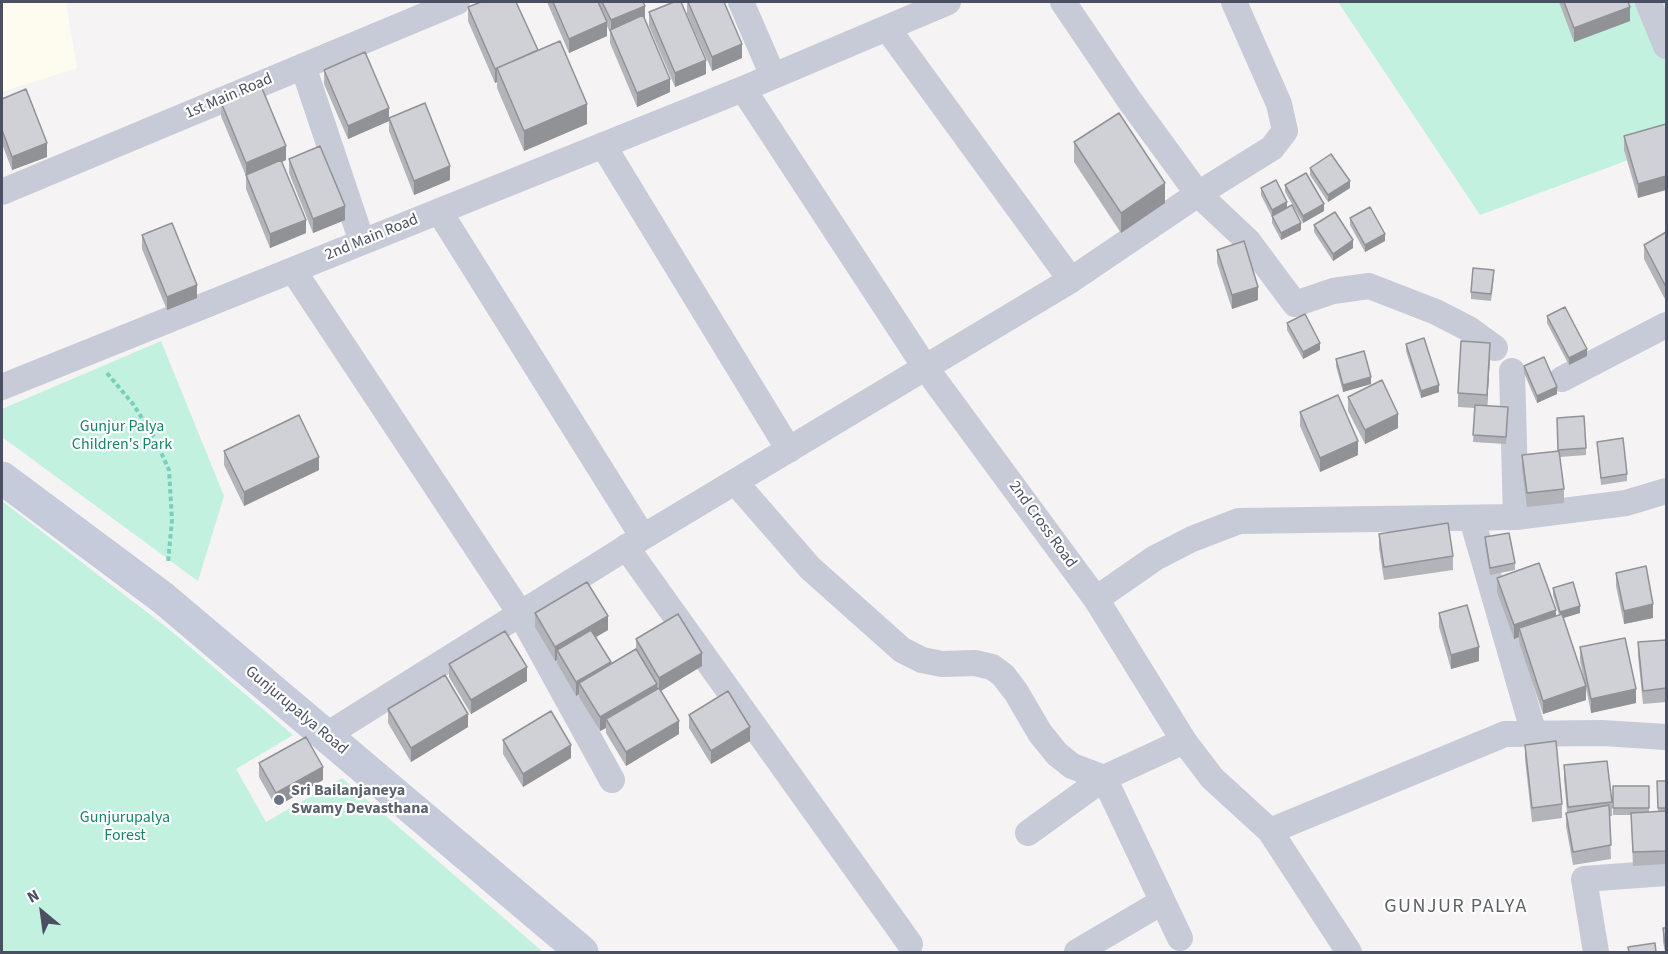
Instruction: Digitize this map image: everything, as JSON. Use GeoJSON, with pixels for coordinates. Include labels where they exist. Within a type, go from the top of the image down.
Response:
{"type":"FeatureCollection","features":[{"type":"Feature","properties":{"kind":"street","name":"1st Main Road"},"geometry":{"type":"LineString","coordinates":[[2,192],[457,2]]}},
{"type":"Feature","properties":{"kind":"street"},"geometry":{"type":"LineString","coordinates":[[741,2],[773,76]]}},
{"type":"Feature","properties":{"kind":"street","name":"2nd Main Road"},"geometry":{"type":"LineString","coordinates":[[2,387],[743,89],[948,2]]}},
{"type":"Feature","properties":{"kind":"street"},"geometry":{"type":"LineString","coordinates":[[1063,2],[1130,101],[1198,194],[1248,242],[1294,304],[1333,291],[1369,286],[1436,312],[1469,329],[1495,348]]}},
{"type":"Feature","properties":{"kind":"street"},"geometry":{"type":"LineString","coordinates":[[325,736],[635,542],[1071,280],[1198,194],[1272,148],[1285,130],[1279,104],[1234,2]]}},
{"type":"Feature","properties":{"kind":"street"},"geometry":{"type":"LineString","coordinates":[[1648,2],[1666,46]]}},
{"type":"Feature","properties":{"kind":"street"},"geometry":{"type":"LineString","coordinates":[[887,28],[1071,280]]}},
{"type":"Feature","properties":{"kind":"street"},"geometry":{"type":"LineString","coordinates":[[303,66],[362,242]]}},
{"type":"Feature","properties":{"kind":"street","name":"2nd Cross Road"},"geometry":{"type":"LineString","coordinates":[[743,89],[925,367],[1096,599],[1184,741],[1212,778],[1270,831],[1348,952]]}},
{"type":"Feature","properties":{"kind":"street"},"geometry":{"type":"LineString","coordinates":[[603,145],[789,450]]}},
{"type":"Feature","properties":{"kind":"street"},"geometry":{"type":"LineString","coordinates":[[439,211],[635,542],[910,944]]}},
{"type":"Feature","properties":{"kind":"street"},"geometry":{"type":"LineString","coordinates":[[293,270],[520,613],[612,780]]}},
{"type":"Feature","properties":{"kind":"street"},"geometry":{"type":"LineString","coordinates":[[1562,379],[1666,325]]}},
{"type":"Feature","properties":{"kind":"street"},"geometry":{"type":"LineString","coordinates":[[1512,371],[1516,518]]}},
{"type":"Feature","properties":{"kind":"street","name":"Gunjurupalya Road"},"geometry":{"type":"LineString","coordinates":[[2,478],[163,598],[582,952]]}},
{"type":"Feature","properties":{"kind":"street"},"geometry":{"type":"LineString","coordinates":[[735,482],[810,568],[902,650],[922,660],[942,664],[975,663],[992,667],[1003,675],[1016,692],[1040,733],[1057,754],[1072,766],[1104,778],[1180,938]]}},
{"type":"Feature","properties":{"kind":"street"},"geometry":{"type":"LineString","coordinates":[[1096,599],[1155,558],[1192,539],[1239,520],[1516,518],[1626,503],[1666,491]]}},
{"type":"Feature","properties":{"kind":"street"},"geometry":{"type":"LineString","coordinates":[[1472,519],[1534,734]]}},
{"type":"Feature","properties":{"kind":"street"},"geometry":{"type":"LineString","coordinates":[[1270,831],[1504,734],[1602,733],[1666,737]]}},
{"type":"Feature","properties":{"kind":"street"},"geometry":{"type":"LineString","coordinates":[[1028,833],[1104,778],[1184,741]]}},
{"type":"Feature","properties":{"kind":"street"},"geometry":{"type":"LineString","coordinates":[[1596,952],[1584,879],[1666,873]]}},
{"type":"Feature","properties":{"kind":"street"},"geometry":{"type":"LineString","coordinates":[[1077,952],[1162,902]]}},
{"type":"Feature","properties":{"kind":"path"},"geometry":{"type":"LineString","coordinates":[[90,351],[133,404],[154,437],[169,470],[172,520],[163,598]]}},
{"type":"Feature","properties":{"kind":"shaded area"},"geometry":{"type":"Polygon","coordinates":[[[2,2],[66,2],[77,68],[2,92],[2,2]]]}},
{"type":"Feature","properties":{"kind":"green space"},"geometry":{"type":"Polygon","coordinates":[[[1338,2],[1666,2],[1666,146],[1480,215],[1338,2]]]}},
{"type":"Feature","properties":{"kind":"green space","name":"Gunjur Palya Children's Park"},"geometry":{"type":"Polygon","coordinates":[[[161,341],[224,496],[198,581],[2,437],[2,409],[161,341]]]}},
{"type":"Feature","properties":{"kind":"green space","name":"Gunjurupalya Forest"},"geometry":{"type":"Polygon","coordinates":[[[2,501],[170,630],[293,735],[236,769],[266,822],[342,778],[543,952],[2,952],[2,501]]]}},
{"type":"Feature","properties":{"kind":"building"},"geometry":{"type":"Polygon","coordinates":[[[481,2],[516,2],[538,50],[495,69],[468,7],[481,2]]]}},
{"type":"Feature","properties":{"kind":"building"},"geometry":{"type":"Polygon","coordinates":[[[553,2],[598,2],[607,22],[569,39],[553,2]]]}},
{"type":"Feature","properties":{"kind":"building"},"geometry":{"type":"Polygon","coordinates":[[[602,2],[643,2],[645,6],[611,20],[602,2]]]}},
{"type":"Feature","properties":{"kind":"building"},"geometry":{"type":"Polygon","coordinates":[[[674,2],[681,2],[706,60],[675,73],[649,12],[674,2]]]}},
{"type":"Feature","properties":{"kind":"building"},"geometry":{"type":"Polygon","coordinates":[[[688,2],[724,2],[742,44],[712,57],[688,2]]]}},
{"type":"Feature","properties":{"kind":"building"},"geometry":{"type":"Polygon","coordinates":[[[1564,2],[1628,2],[1630,7],[1574,28],[1564,2]]]}},
{"type":"Feature","properties":{"kind":"building"},"geometry":{"type":"Polygon","coordinates":[[[643,15],[670,79],[637,93],[610,30],[643,15]]]}},
{"type":"Feature","properties":{"kind":"building"},"geometry":{"type":"Polygon","coordinates":[[[560,41],[587,104],[524,131],[497,68],[560,41]]]}},
{"type":"Feature","properties":{"kind":"building"},"geometry":{"type":"Polygon","coordinates":[[[365,52],[389,108],[348,126],[324,70],[365,52]]]}},
{"type":"Feature","properties":{"kind":"building"},"geometry":{"type":"Polygon","coordinates":[[[261,86],[286,146],[246,163],[221,102],[261,86]]]}},
{"type":"Feature","properties":{"kind":"building"},"geometry":{"type":"Polygon","coordinates":[[[26,89],[47,143],[12,157],[2,130],[2,99],[26,89]]]}},
{"type":"Feature","properties":{"kind":"building"},"geometry":{"type":"Polygon","coordinates":[[[425,103],[450,166],[414,181],[389,118],[425,103]]]}},
{"type":"Feature","properties":{"kind":"building"},"geometry":{"type":"Polygon","coordinates":[[[1119,113],[1165,183],[1121,213],[1074,142],[1119,113]]]}},
{"type":"Feature","properties":{"kind":"building"},"geometry":{"type":"Polygon","coordinates":[[[1666,124],[1666,176],[1638,184],[1624,136],[1666,124]]]}},
{"type":"Feature","properties":{"kind":"building"},"geometry":{"type":"Polygon","coordinates":[[[320,146],[345,206],[313,219],[289,159],[320,146]]]}},
{"type":"Feature","properties":{"kind":"building"},"geometry":{"type":"Polygon","coordinates":[[[1331,154],[1350,181],[1328,195],[1310,168],[1331,154]]]}},
{"type":"Feature","properties":{"kind":"building"},"geometry":{"type":"Polygon","coordinates":[[[281,160],[306,220],[270,234],[246,175],[281,160]]]}},
{"type":"Feature","properties":{"kind":"building"},"geometry":{"type":"Polygon","coordinates":[[[1306,173],[1324,204],[1303,216],[1285,185],[1306,173]]]}},
{"type":"Feature","properties":{"kind":"building"},"geometry":{"type":"Polygon","coordinates":[[[1276,180],[1287,202],[1272,210],[1261,188],[1276,180]]]}},
{"type":"Feature","properties":{"kind":"building"},"geometry":{"type":"Polygon","coordinates":[[[1292,205],[1301,223],[1281,233],[1272,216],[1292,205]]]}},
{"type":"Feature","properties":{"kind":"building"},"geometry":{"type":"Polygon","coordinates":[[[1370,207],[1385,234],[1365,245],[1350,218],[1370,207]]]}},
{"type":"Feature","properties":{"kind":"building"},"geometry":{"type":"Polygon","coordinates":[[[1335,212],[1353,240],[1333,254],[1314,225],[1335,212]]]}},
{"type":"Feature","properties":{"kind":"building"},"geometry":{"type":"Polygon","coordinates":[[[172,223],[197,285],[167,297],[142,235],[172,223]]]}},
{"type":"Feature","properties":{"kind":"building"},"geometry":{"type":"Polygon","coordinates":[[[1666,232],[1666,287],[1644,245],[1666,232]]]}},
{"type":"Feature","properties":{"kind":"building"},"geometry":{"type":"Polygon","coordinates":[[[1244,241],[1258,287],[1232,295],[1217,250],[1244,241]]]}},
{"type":"Feature","properties":{"kind":"building"},"geometry":{"type":"Polygon","coordinates":[[[1473,268],[1494,270],[1491,294],[1471,292],[1473,268]]]}},
{"type":"Feature","properties":{"kind":"building"},"geometry":{"type":"Polygon","coordinates":[[[1565,307],[1587,349],[1569,358],[1547,316],[1565,307]]]}},
{"type":"Feature","properties":{"kind":"building"},"geometry":{"type":"Polygon","coordinates":[[[1305,314],[1320,343],[1303,352],[1287,323],[1305,314]]]}},
{"type":"Feature","properties":{"kind":"building"},"geometry":{"type":"Polygon","coordinates":[[[1424,338],[1439,385],[1421,391],[1406,344],[1424,338]]]}},
{"type":"Feature","properties":{"kind":"building"},"geometry":{"type":"Polygon","coordinates":[[[1461,341],[1490,343],[1487,395],[1458,393],[1461,341]]]}},
{"type":"Feature","properties":{"kind":"building"},"geometry":{"type":"Polygon","coordinates":[[[1364,351],[1371,377],[1343,385],[1336,359],[1364,351]]]}},
{"type":"Feature","properties":{"kind":"building"},"geometry":{"type":"Polygon","coordinates":[[[1544,357],[1557,387],[1537,396],[1524,366],[1544,357]]]}},
{"type":"Feature","properties":{"kind":"building"},"geometry":{"type":"Polygon","coordinates":[[[1382,380],[1398,414],[1365,430],[1348,397],[1382,380]]]}},
{"type":"Feature","properties":{"kind":"building"},"geometry":{"type":"Polygon","coordinates":[[[1338,395],[1358,441],[1320,458],[1300,412],[1338,395]]]}},
{"type":"Feature","properties":{"kind":"building"},"geometry":{"type":"Polygon","coordinates":[[[1475,405],[1508,407],[1506,437],[1473,435],[1475,405]]]}},
{"type":"Feature","properties":{"kind":"building"},"geometry":{"type":"Polygon","coordinates":[[[299,415],[319,457],[244,492],[224,451],[299,415]]]}},
{"type":"Feature","properties":{"kind":"building"},"geometry":{"type":"Polygon","coordinates":[[[1584,416],[1586,448],[1558,450],[1557,418],[1584,416]]]}},
{"type":"Feature","properties":{"kind":"building"},"geometry":{"type":"Polygon","coordinates":[[[1623,438],[1627,474],[1601,478],[1597,442],[1623,438]]]}},
{"type":"Feature","properties":{"kind":"building"},"geometry":{"type":"Polygon","coordinates":[[[1559,451],[1564,489],[1527,493],[1522,455],[1559,451]]]}},
{"type":"Feature","properties":{"kind":"building"},"geometry":{"type":"Polygon","coordinates":[[[1448,523],[1453,556],[1384,567],[1379,534],[1448,523]]]}},
{"type":"Feature","properties":{"kind":"building"},"geometry":{"type":"Polygon","coordinates":[[[1509,533],[1515,563],[1490,568],[1485,537],[1509,533]]]}},
{"type":"Feature","properties":{"kind":"building"},"geometry":{"type":"Polygon","coordinates":[[[1539,563],[1556,610],[1514,625],[1497,578],[1539,563]]]}},
{"type":"Feature","properties":{"kind":"building"},"geometry":{"type":"Polygon","coordinates":[[[1646,566],[1653,604],[1624,611],[1616,573],[1646,566]]]}},
{"type":"Feature","properties":{"kind":"building"},"geometry":{"type":"Polygon","coordinates":[[[587,582],[608,616],[555,647],[535,613],[587,582]]]}},
{"type":"Feature","properties":{"kind":"building"},"geometry":{"type":"Polygon","coordinates":[[[1573,582],[1580,606],[1560,612],[1553,588],[1573,582]]]}},
{"type":"Feature","properties":{"kind":"building"},"geometry":{"type":"Polygon","coordinates":[[[1467,605],[1479,647],[1451,655],[1439,613],[1467,605]]]}},
{"type":"Feature","properties":{"kind":"building"},"geometry":{"type":"Polygon","coordinates":[[[678,614],[702,653],[659,678],[636,639],[678,614]]]}},
{"type":"Feature","properties":{"kind":"building"},"geometry":{"type":"Polygon","coordinates":[[[1562,614],[1586,686],[1543,701],[1519,628],[1562,614]]]}},
{"type":"Feature","properties":{"kind":"building"},"geometry":{"type":"Polygon","coordinates":[[[591,630],[611,662],[576,682],[557,650],[591,630]]]}},
{"type":"Feature","properties":{"kind":"building"},"geometry":{"type":"Polygon","coordinates":[[[505,631],[527,667],[471,700],[449,664],[505,631]]]}},
{"type":"Feature","properties":{"kind":"building"},"geometry":{"type":"Polygon","coordinates":[[[1625,638],[1636,689],[1591,699],[1580,647],[1625,638]]]}},
{"type":"Feature","properties":{"kind":"building"},"geometry":{"type":"Polygon","coordinates":[[[1666,640],[1666,688],[1643,691],[1638,642],[1666,640]]]}},
{"type":"Feature","properties":{"kind":"building"},"geometry":{"type":"Polygon","coordinates":[[[636,649],[657,684],[600,717],[579,683],[636,649]]]}},
{"type":"Feature","properties":{"kind":"building"},"geometry":{"type":"Polygon","coordinates":[[[445,675],[468,714],[411,748],[388,709],[445,675]]]}},
{"type":"Feature","properties":{"kind":"building"},"geometry":{"type":"Polygon","coordinates":[[[659,688],[679,721],[626,752],[606,719],[659,688]]]}},
{"type":"Feature","properties":{"kind":"building"},"geometry":{"type":"Polygon","coordinates":[[[728,691],[750,727],[711,751],[689,715],[728,691]]]}},
{"type":"Feature","properties":{"kind":"building"},"geometry":{"type":"Polygon","coordinates":[[[551,711],[571,745],[523,774],[503,740],[551,711]]]}},
{"type":"Feature","properties":{"kind":"building"},"geometry":{"type":"Polygon","coordinates":[[[306,737],[323,767],[276,793],[259,763],[306,737]]]}},
{"type":"Feature","properties":{"kind":"building"},"geometry":{"type":"Polygon","coordinates":[[[1556,741],[1562,804],[1532,808],[1525,745],[1556,741]]]}},
{"type":"Feature","properties":{"kind":"building"},"geometry":{"type":"Polygon","coordinates":[[[1607,761],[1612,802],[1568,807],[1564,765],[1607,761]]]}},
{"type":"Feature","properties":{"kind":"building"},"geometry":{"type":"Polygon","coordinates":[[[1657,781],[1666,781],[1666,808],[1658,808],[1657,781]]]}},
{"type":"Feature","properties":{"kind":"building"},"geometry":{"type":"Polygon","coordinates":[[[1613,786],[1649,786],[1649,808],[1613,808],[1613,786]]]}},
{"type":"Feature","properties":{"kind":"building"},"geometry":{"type":"Polygon","coordinates":[[[1609,805],[1611,845],[1573,852],[1566,813],[1609,805]]]}},
{"type":"Feature","properties":{"kind":"building"},"geometry":{"type":"Polygon","coordinates":[[[1666,811],[1666,851],[1633,852],[1631,813],[1666,811]]]}},
{"type":"Feature","properties":{"kind":"building"},"geometry":{"type":"Polygon","coordinates":[[[1663,928],[1666,928],[1666,951],[1663,928]]]}},
{"type":"Feature","properties":{"kind":"building"},"geometry":{"type":"Polygon","coordinates":[[[1655,943],[1656,952],[1629,952],[1628,947],[1655,943]]]}},
{"type":"Feature","properties":{"kind":"place","name":"Sri Bailanjaneya Swamy Devasthana"},"geometry":{"type":"Point","coordinates":[279,800]}},
{"type":"Feature","properties":{"kind":"district","name":"GUNJUR PALYA"},"geometry":{"type":"Point","coordinates":[1456,908]}}]}
